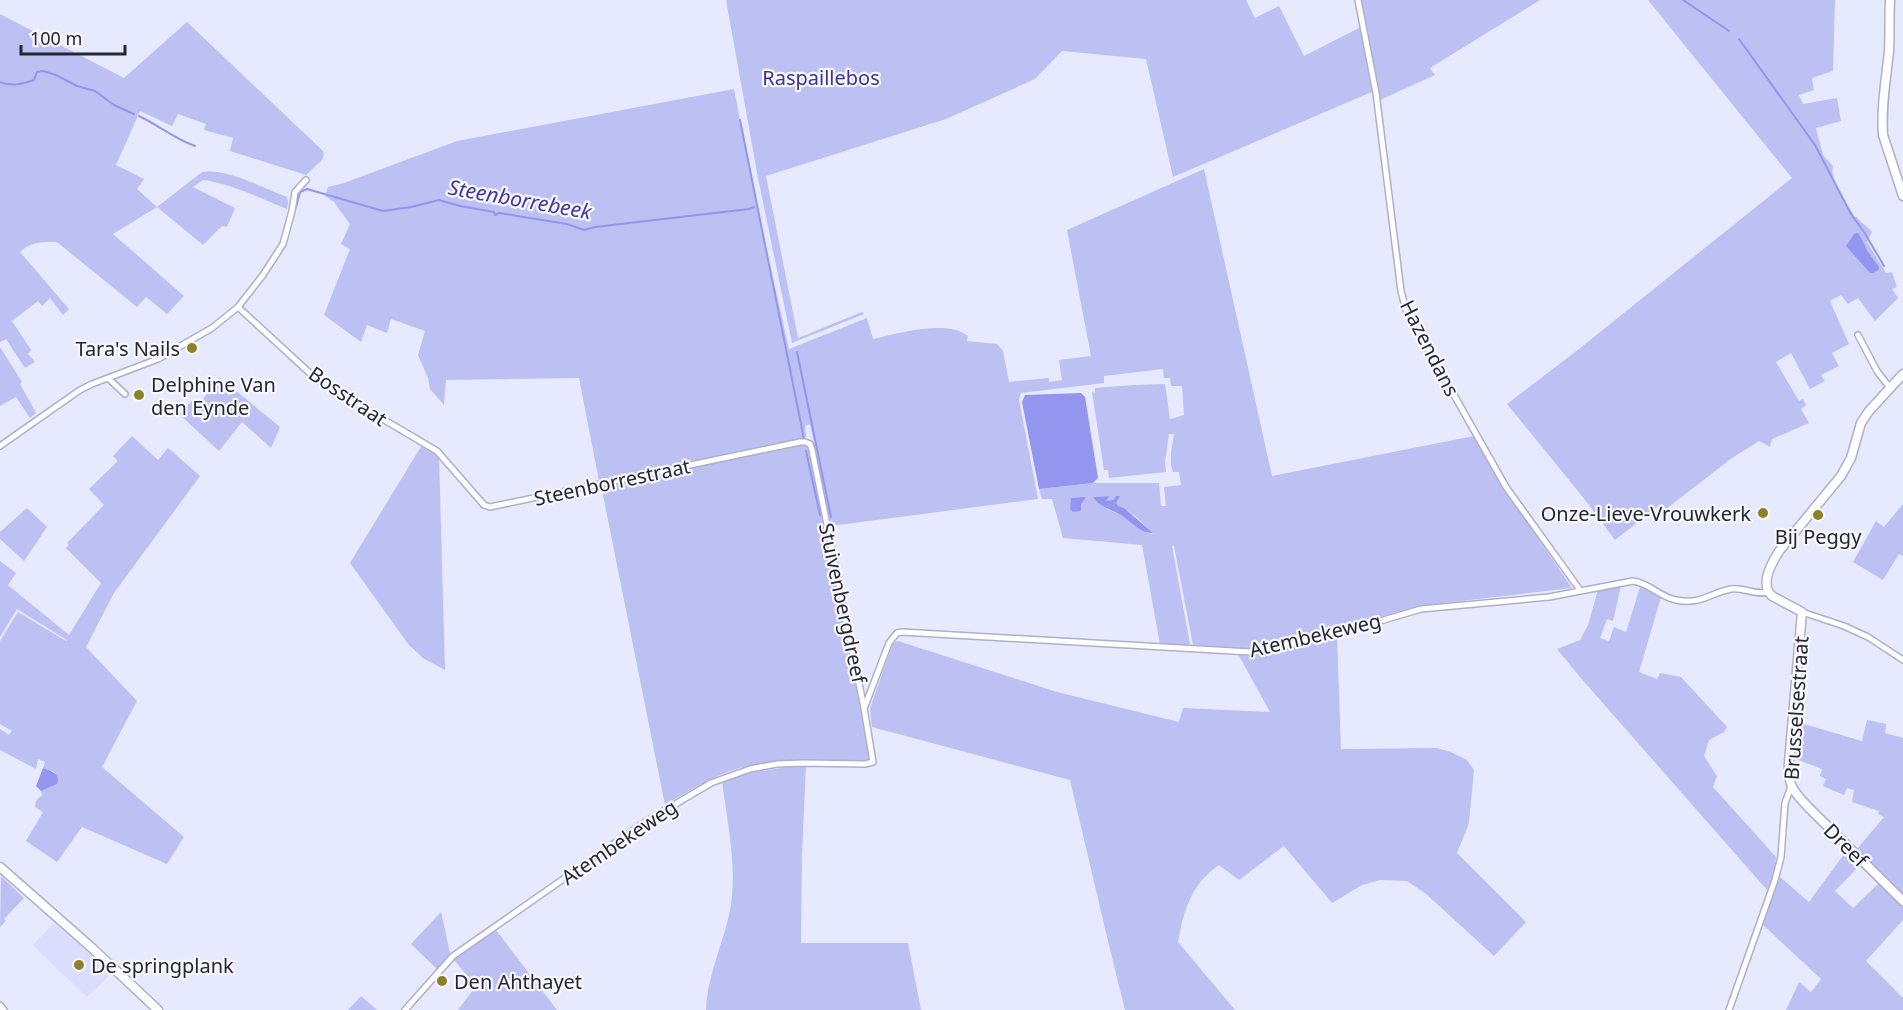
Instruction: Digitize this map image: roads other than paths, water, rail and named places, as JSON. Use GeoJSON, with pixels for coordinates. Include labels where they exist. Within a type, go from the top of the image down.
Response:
{"type":"FeatureCollection","features":[{"type":"Feature","properties":{"kind":"street","name":"Hazendans"},"geometry":{"type":"LineString","coordinates":[[1358,0],[1376,93],[1403,302],[1410,319],[1506,487],[1580,590]]}},
{"type":"Feature","properties":{"kind":"street"},"geometry":{"type":"LineString","coordinates":[[1890,0],[1890,40],[1882,126],[1885,143],[1903,196]]}},
{"type":"Feature","properties":{"kind":"street"},"geometry":{"type":"LineString","coordinates":[[0,446],[80,390],[158,359],[185,345],[212,328],[238,307],[263,275],[283,243],[295,192],[306,180]]}},
{"type":"Feature","properties":{"kind":"street","name":"Bosstraat"},"geometry":{"type":"LineString","coordinates":[[238,307],[325,385],[437,451]]}},
{"type":"Feature","properties":{"kind":"street"},"geometry":{"type":"LineString","coordinates":[[1858,335],[1877,371],[1890,388]]}},
{"type":"Feature","properties":{"kind":"street"},"geometry":{"type":"LineString","coordinates":[[1903,374],[1861,423],[1851,458],[1841,476],[1776,555],[1767,579],[1768,592],[1802,612],[1868,637],[1903,660]]}},
{"type":"Feature","properties":{"kind":"street"},"geometry":{"type":"LineString","coordinates":[[109,379],[125,394]]}},
{"type":"Feature","properties":{"kind":"street","name":"Steenborrestraat"},"geometry":{"type":"LineString","coordinates":[[437,451],[484,505],[490,507],[800,442],[810,444]]}},
{"type":"Feature","properties":{"kind":"street","name":"Stuivenbergdreef"},"geometry":{"type":"LineString","coordinates":[[810,444],[873,762]]}},
{"type":"Feature","properties":{"kind":"street","name":"Atembekeweg"},"geometry":{"type":"LineString","coordinates":[[864,708],[889,643],[897,633],[902,632],[1250,652],[1353,629],[1421,609],[1549,597],[1633,581],[1646,583],[1667,598],[1689,602],[1700,601],[1731,589],[1761,594],[1768,592]]}},
{"type":"Feature","properties":{"kind":"street","name":"Brusselsestraat"},"geometry":{"type":"LineString","coordinates":[[1729,1010],[1781,857],[1785,803],[1791,787],[1788,778],[1788,763],[1802,612]]}},
{"type":"Feature","properties":{"kind":"street","name":"Atembekeweg"},"geometry":{"type":"LineString","coordinates":[[405,1010],[453,956],[645,822],[703,787],[726,776],[777,765],[873,762]]}},
{"type":"Feature","properties":{"kind":"street","name":"Dreef"},"geometry":{"type":"LineString","coordinates":[[1791,787],[1802,801],[1903,901]]}},
{"type":"Feature","properties":{"kind":"street"},"geometry":{"type":"LineString","coordinates":[[0,867],[158,1010]]}},
{"type":"Feature","properties":{"kind":"street"},"geometry":{"type":"LineString","coordinates":[[0,1005],[4,1010]]}},
{"type":"Feature","properties":{"kind":"water"},"geometry":{"type":"Polygon","coordinates":[[[1857,233],[1879,267],[1874,273],[1870,273],[1846,246],[1857,233]]]}},
{"type":"Feature","properties":{"kind":"water"},"geometry":{"type":"Polygon","coordinates":[[[1081,393],[1085,397],[1098,478],[1093,483],[1039,489],[1022,402],[1025,395],[1081,393]]]}},
{"type":"Feature","properties":{"kind":"water"},"geometry":{"type":"Polygon","coordinates":[[[1109,496],[1106,501],[1120,496],[1116,503],[1118,506],[1124,508],[1153,533],[1140,529],[1121,515],[1102,506],[1093,497],[1109,496]]]}},
{"type":"Feature","properties":{"kind":"water"},"geometry":{"type":"Polygon","coordinates":[[[1086,497],[1081,504],[1081,511],[1073,512],[1070,509],[1071,498],[1086,497]]]}},
{"type":"Feature","properties":{"kind":"water"},"geometry":{"type":"Polygon","coordinates":[[[43,768],[54,773],[58,781],[57,784],[41,791],[36,786],[43,768]]]}},
{"type":"Feature","properties":{"kind":"waterway"},"geometry":{"type":"LineString","coordinates":[[1683,0],[1729,31]]}},
{"type":"Feature","properties":{"kind":"waterway"},"geometry":{"type":"LineString","coordinates":[[1739,39],[1815,145],[1851,214],[1884,266]]}},
{"type":"Feature","properties":{"kind":"waterway","name":"Steenborrebeek"},"geometry":{"type":"LineString","coordinates":[[0,82],[13,85],[25,83],[34,80],[37,72],[43,71],[95,91],[114,105],[134,114]]}},
{"type":"Feature","properties":{"kind":"waterway","name":"Steenborrebeek"},"geometry":{"type":"LineString","coordinates":[[139,116],[195,146]]}},
{"type":"Feature","properties":{"kind":"waterway"},"geometry":{"type":"LineString","coordinates":[[740,120],[804,439]]}},
{"type":"Feature","properties":{"kind":"waterway","name":"Steenborrebeek"},"geometry":{"type":"LineString","coordinates":[[296,207],[300,192],[307,189],[383,211],[439,200],[494,212],[495,215],[499,213],[567,224],[584,230],[754,207]]}},
{"type":"Feature","properties":{"kind":"waterway"},"geometry":{"type":"LineString","coordinates":[[797,352],[831,517]]}},
{"type":"Feature","properties":{"kind":"waterway"},"geometry":{"type":"LineString","coordinates":[[806,451],[820,515]]}},
{"type":"Feature","properties":{"kind":"waterway"},"geometry":{"type":"LineString","coordinates":[[823,526],[843,625]]}},
{"type":"Feature","properties":{"kind":"place","name":"Tara's Nails"},"geometry":{"type":"Point","coordinates":[192,348]}},
{"type":"Feature","properties":{"kind":"place","name":"Delphine Van den Eynde"},"geometry":{"type":"Point","coordinates":[139,395]}},
{"type":"Feature","properties":{"kind":"place","name":"Onze-Lieve-Vrouwkerk"},"geometry":{"type":"Point","coordinates":[1763,513]}},
{"type":"Feature","properties":{"kind":"place","name":"Bij Peggy"},"geometry":{"type":"Point","coordinates":[1818,515]}},
{"type":"Feature","properties":{"kind":"place","name":"De springplank"},"geometry":{"type":"Point","coordinates":[79,965]}},
{"type":"Feature","properties":{"kind":"place","name":"Den Ahthayet"},"geometry":{"type":"Point","coordinates":[442,981]}},
{"type":"Feature","properties":{"kind":"park label","name":"Raspaillebos"},"geometry":{"type":"Point","coordinates":[821,77]}}]}
